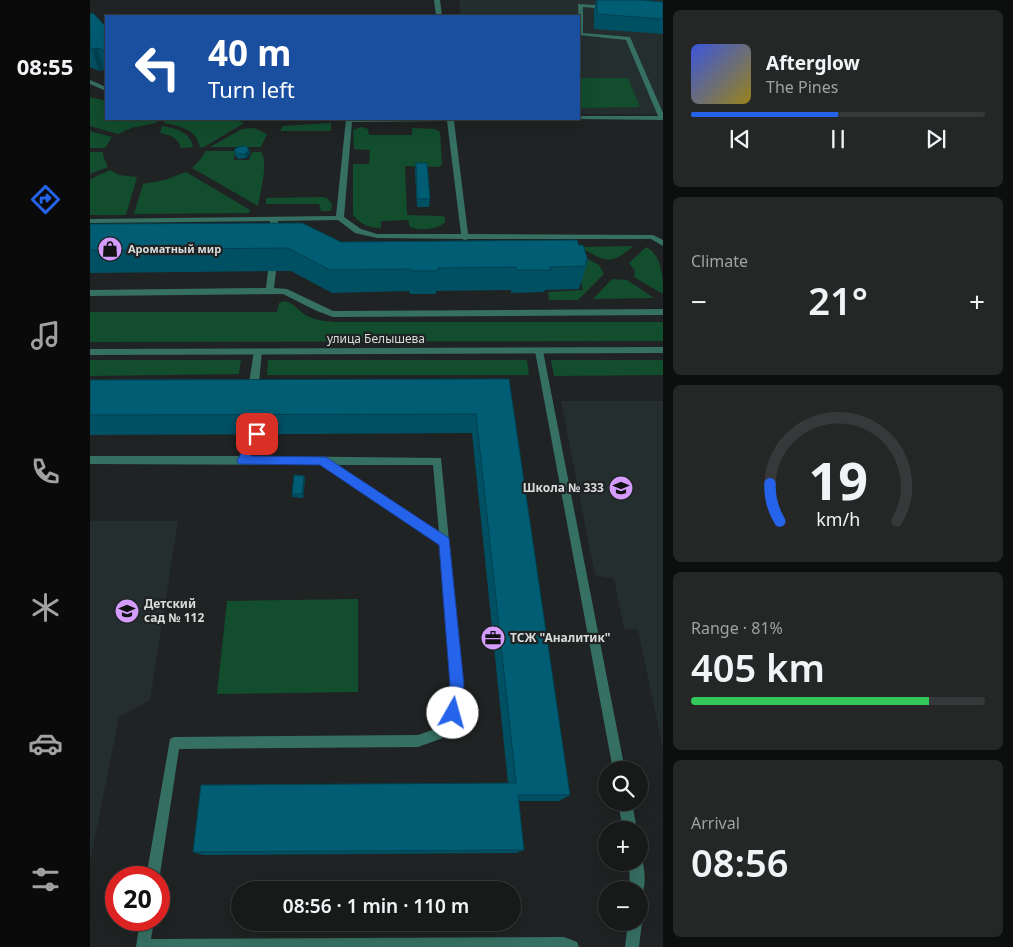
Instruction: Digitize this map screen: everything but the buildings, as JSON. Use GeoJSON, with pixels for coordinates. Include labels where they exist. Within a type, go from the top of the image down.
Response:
{"type":"FeatureCollection","features":[{"type":"Feature","properties":{"kind":"street"},"geometry":{"type":"LineString","coordinates":[[437,0],[439,15]]}},
{"type":"Feature","properties":{"kind":"street"},"geometry":{"type":"LineString","coordinates":[[580,118],[662,118],[628,38],[580,34],[580,5],[617,8]]}},
{"type":"Feature","properties":{"kind":"street"},"geometry":{"type":"LineString","coordinates":[[90,82],[105,89]]}},
{"type":"Feature","properties":{"kind":"street"},"geometry":{"type":"LineString","coordinates":[[340,218],[348,120]]}},
{"type":"Feature","properties":{"kind":"street"},"geometry":{"type":"LineString","coordinates":[[450,120],[465,238]]}},
{"type":"Feature","properties":{"kind":"street"},"geometry":{"type":"LineString","coordinates":[[90,221],[340,218],[358,231],[377,236],[465,238],[653,237],[663,243]]}},
{"type":"Feature","properties":{"kind":"street"},"geometry":{"type":"LineString","coordinates":[[273,245],[274,219]]}},
{"type":"Feature","properties":{"kind":"street"},"geometry":{"type":"LineString","coordinates":[[270,291],[272,270]]}},
{"type":"Feature","properties":{"kind":"street"},"geometry":{"type":"LineString","coordinates":[[90,293],[284,291],[318,309],[333,314],[663,312]]}},
{"type":"Feature","properties":{"kind":"street","name":"улица Белышева"},"geometry":{"type":"LineString","coordinates":[[90,352],[663,350]]}},
{"type":"Feature","properties":{"kind":"street"},"geometry":{"type":"LineString","coordinates":[[258,351],[254,383],[261,400]]}},
{"type":"Feature","properties":{"kind":"street"},"geometry":{"type":"LineString","coordinates":[[539,351],[617,761]]}},
{"type":"Feature","properties":{"kind":"street"},"geometry":{"type":"LineString","coordinates":[[243,461],[257,434]]}},
{"type":"Feature","properties":{"kind":"street"},"geometry":{"type":"LineString","coordinates":[[90,460],[438,462],[457,685],[453,713],[439,734],[418,741],[174,743],[155,866]]}},
{"type":"Feature","properties":{"kind":"street"},"geometry":{"type":"LineString","coordinates":[[322,461],[445,542]]}},
{"type":"Feature","properties":{"kind":"street"},"geometry":{"type":"LineString","coordinates":[[145,931],[143,946],[564,944],[572,947]]}},
{"type":"Feature","properties":{"kind":"street"},"geometry":{"type":"LineString","coordinates":[[632,947],[634,931]]}},
{"type":"Feature","properties":{"kind":"shaded area"},"geometry":{"type":"Polygon","coordinates":[[[459,0],[663,0],[663,114],[580,114],[580,15],[461,15],[459,0]]]}},
{"type":"Feature","properties":{"kind":"shaded area","name":"Школа № 333"},"geometry":{"type":"Polygon","coordinates":[[[561,401],[663,401],[663,749],[638,630],[624,629],[614,579],[595,575],[561,401]]]}},
{"type":"Feature","properties":{"kind":"shaded area","name":"Детский сад № 112"},"geometry":{"type":"Polygon","coordinates":[[[90,521],[178,521],[150,700],[119,717],[90,861],[90,521]]]}},
{"type":"Feature","properties":{"kind":"green space"},"geometry":{"type":"Polygon","coordinates":[[[580,78],[628,78],[640,107],[580,108],[580,78]]]}},
{"type":"Feature","properties":{"kind":"green space"},"geometry":{"type":"Polygon","coordinates":[[[90,97],[105,101],[105,120],[157,120],[156,123],[131,128],[118,134],[90,126],[90,97]]]}},
{"type":"Feature","properties":{"kind":"green space"},"geometry":{"type":"Polygon","coordinates":[[[164,120],[237,120],[244,123],[204,147],[200,147],[191,132],[181,127],[164,123],[164,120]]]}},
{"type":"Feature","properties":{"kind":"green space"},"geometry":{"type":"Polygon","coordinates":[[[331,123],[331,131],[280,131],[283,126],[331,123]]]}},
{"type":"Feature","properties":{"kind":"green space"},"geometry":{"type":"Polygon","coordinates":[[[162,126],[186,134],[193,147],[181,148],[178,141],[173,137],[160,133],[162,126]]]}},
{"type":"Feature","properties":{"kind":"green space"},"geometry":{"type":"Polygon","coordinates":[[[361,127],[368,129],[369,135],[412,135],[412,128],[435,129],[440,132],[442,164],[439,167],[405,166],[407,215],[442,216],[445,217],[445,222],[442,225],[424,229],[410,227],[408,220],[381,221],[381,228],[365,225],[353,215],[353,164],[369,164],[370,150],[354,149],[353,130],[361,127]]]}},
{"type":"Feature","properties":{"kind":"green space"},"geometry":{"type":"Polygon","coordinates":[[[254,128],[267,134],[261,147],[210,147],[242,129],[254,128]]]}},
{"type":"Feature","properties":{"kind":"green space"},"geometry":{"type":"Polygon","coordinates":[[[90,131],[112,137],[105,148],[90,148],[90,131]]]}},
{"type":"Feature","properties":{"kind":"green space"},"geometry":{"type":"Polygon","coordinates":[[[206,151],[235,151],[234,160],[249,160],[252,152],[261,152],[264,170],[258,206],[192,168],[206,151]]]}},
{"type":"Feature","properties":{"kind":"green space"},"geometry":{"type":"Polygon","coordinates":[[[90,152],[103,152],[108,167],[90,174],[90,152]]]}},
{"type":"Feature","properties":{"kind":"green space"},"geometry":{"type":"Polygon","coordinates":[[[110,170],[119,175],[137,177],[126,215],[90,215],[90,179],[110,170]]]}},
{"type":"Feature","properties":{"kind":"green space"},"geometry":{"type":"Polygon","coordinates":[[[186,172],[250,210],[249,213],[134,214],[143,184],[165,180],[186,172]]]}},
{"type":"Feature","properties":{"kind":"green space"},"geometry":{"type":"Polygon","coordinates":[[[266,198],[327,198],[332,204],[331,211],[321,211],[319,204],[266,204],[266,198]]]}},
{"type":"Feature","properties":{"kind":"green space"},"geometry":{"type":"Polygon","coordinates":[[[633,246],[619,257],[607,260],[580,247],[633,246]]]}},
{"type":"Feature","properties":{"kind":"green space"},"geometry":{"type":"Polygon","coordinates":[[[646,247],[651,250],[658,261],[662,274],[663,294],[634,277],[635,271],[629,263],[646,247]]]}},
{"type":"Feature","properties":{"kind":"green space"},"geometry":{"type":"Polygon","coordinates":[[[573,251],[599,265],[604,274],[578,300],[549,300],[548,292],[583,290],[573,251]]]}},
{"type":"Feature","properties":{"kind":"green space"},"geometry":{"type":"Polygon","coordinates":[[[612,279],[627,280],[654,298],[593,299],[612,279]]]}},
{"type":"Feature","properties":{"kind":"green space"},"geometry":{"type":"Polygon","coordinates":[[[284,301],[291,303],[310,317],[334,322],[663,322],[663,341],[90,342],[90,312],[277,312],[279,303],[284,301]]]}},
{"type":"Feature","properties":{"kind":"green space"},"geometry":{"type":"Polygon","coordinates":[[[90,360],[241,360],[239,374],[90,376],[90,360]]]}},
{"type":"Feature","properties":{"kind":"green space"},"geometry":{"type":"Polygon","coordinates":[[[268,360],[527,360],[529,375],[267,375],[268,360]]]}},
{"type":"Feature","properties":{"kind":"green space"},"geometry":{"type":"Polygon","coordinates":[[[551,360],[663,360],[663,375],[554,376],[551,360]]]}},
{"type":"Feature","properties":{"kind":"green space"},"geometry":{"type":"Polygon","coordinates":[[[358,599],[358,692],[217,694],[227,601],[358,599]]]}},
{"type":"Feature","properties":{"kind":"place","name":"Ароматный мир"},"geometry":{"type":"Point","coordinates":[110,249]}},
{"type":"Feature","properties":{"kind":"place","name":"Школа № 333"},"geometry":{"type":"Point","coordinates":[621,488]}},
{"type":"Feature","properties":{"kind":"place","name":"Детский сад № 112"},"geometry":{"type":"Point","coordinates":[127,611]}},
{"type":"Feature","properties":{"kind":"place","name":"ТСЖ \"Аналитик\""},"geometry":{"type":"Point","coordinates":[493,638]}},
{"type":"Feature","properties":{"kind":"route"},"geometry":{"type":"LineString","coordinates":[[257,434],[243,461],[322,461],[445,542],[457,685],[453,713]]}}]}
